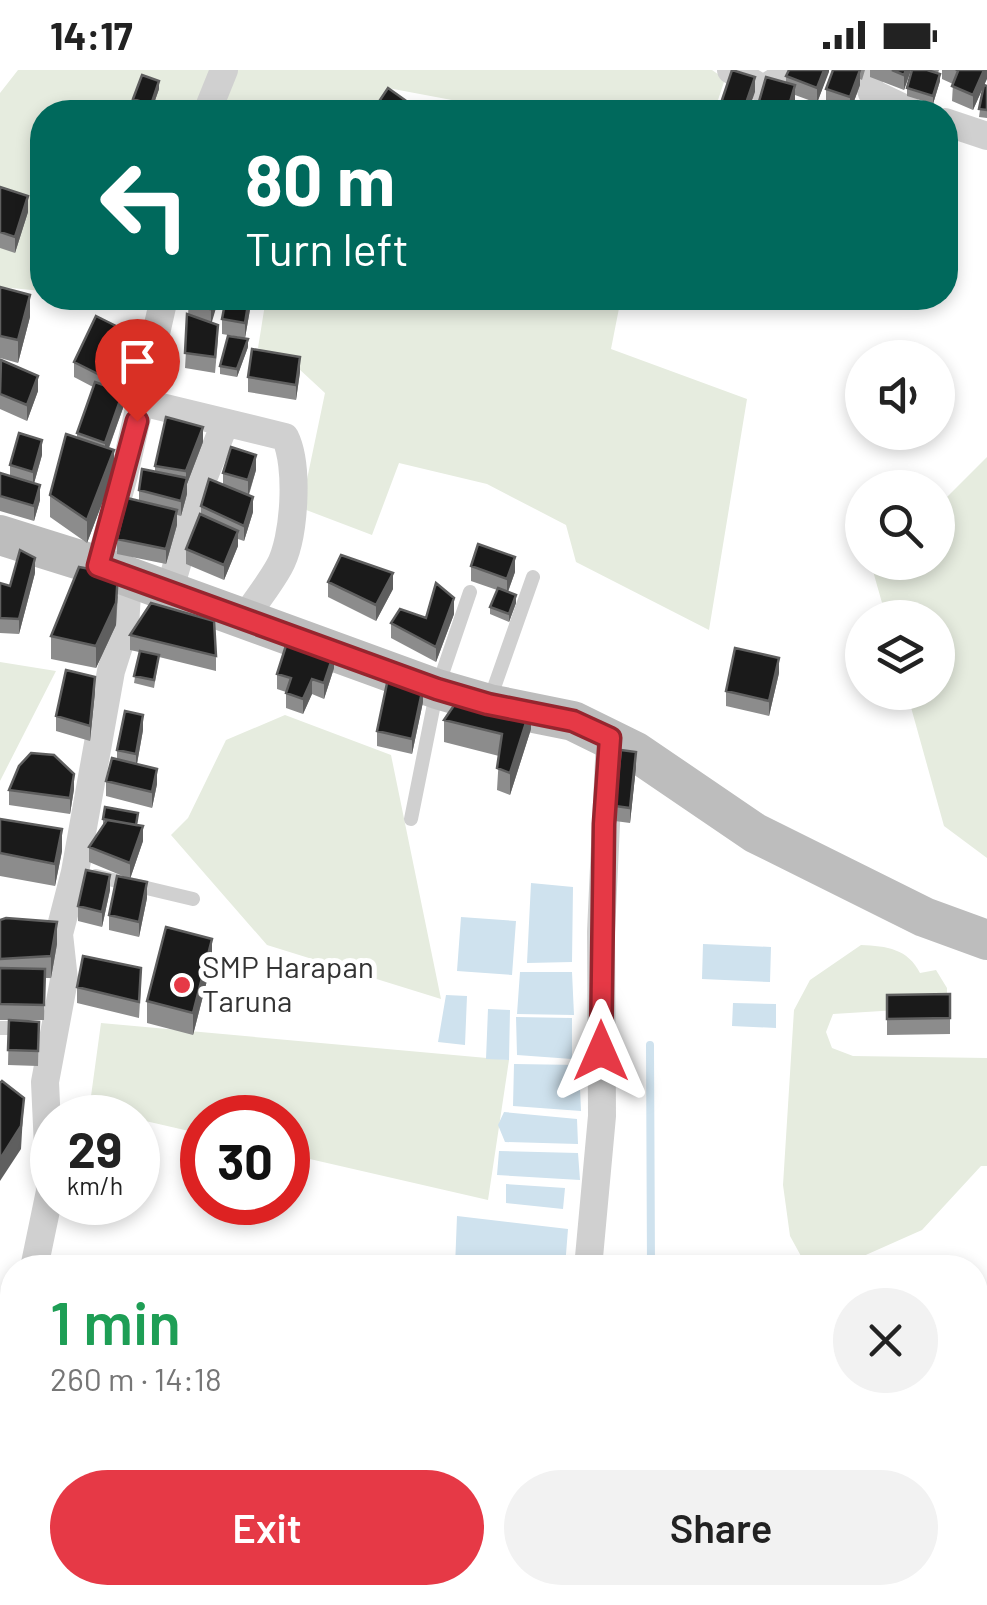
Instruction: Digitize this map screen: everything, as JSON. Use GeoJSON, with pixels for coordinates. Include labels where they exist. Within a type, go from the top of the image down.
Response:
{"type":"FeatureCollection","features":[{"type":"Feature","properties":{"kind":"main road"},"geometry":{"type":"LineString","coordinates":[[0,535],[113,571],[437,689],[573,721],[636,752],[755,833],[924,916],[987,940]]}},
{"type":"Feature","properties":{"kind":"street"},"geometry":{"type":"LineString","coordinates":[[212,100],[224,70]]}},
{"type":"Feature","properties":{"kind":"street"},"geometry":{"type":"LineString","coordinates":[[731,70],[763,89],[788,70]]}},
{"type":"Feature","properties":{"kind":"street"},"geometry":{"type":"LineString","coordinates":[[870,70],[867,78],[872,92],[888,100]]}},
{"type":"Feature","properties":{"kind":"street"},"geometry":{"type":"LineString","coordinates":[[958,126],[987,136]]}},
{"type":"Feature","properties":{"kind":"street"},"geometry":{"type":"LineString","coordinates":[[37,1255],[50,1192],[45,1082],[64,980],[51,934],[75,872],[112,671],[126,627],[113,571],[140,402],[161,310]]}},
{"type":"Feature","properties":{"kind":"street"},"geometry":{"type":"LineString","coordinates":[[140,402],[286,438],[294,455],[290,527],[282,564],[244,619]]}},
{"type":"Feature","properties":{"kind":"street"},"geometry":{"type":"LineString","coordinates":[[170,592],[198,492],[226,423]]}},
{"type":"Feature","properties":{"kind":"street"},"geometry":{"type":"LineString","coordinates":[[589,1255],[602,1116],[601,932],[610,738]]}},
{"type":"Feature","properties":{"kind":"lane"},"geometry":{"type":"LineString","coordinates":[[488,704],[532,578]]}},
{"type":"Feature","properties":{"kind":"lane"},"geometry":{"type":"LineString","coordinates":[[411,819],[437,689],[470,592]]}},
{"type":"Feature","properties":{"kind":"lane"},"geometry":{"type":"LineString","coordinates":[[75,872],[193,899]]}},
{"type":"Feature","properties":{"kind":"lane"},"geometry":{"type":"LineString","coordinates":[[0,1028],[53,1027]]}},
{"type":"Feature","properties":{"kind":"shaded area"},"geometry":{"type":"Polygon","coordinates":[[[18,70],[712,70],[725,79],[718,100],[452,100],[388,88],[380,100],[30,100],[30,290],[0,287],[0,93],[18,70]]]}},
{"type":"Feature","properties":{"kind":"shaded area"},"geometry":{"type":"Polygon","coordinates":[[[264,310],[619,310],[611,349],[747,399],[709,630],[576,562],[566,525],[487,484],[399,463],[372,535],[301,508],[325,393],[298,368],[258,348],[264,310]]]}},
{"type":"Feature","properties":{"kind":"shaded area"},"geometry":{"type":"Polygon","coordinates":[[[987,457],[987,858],[944,826],[912,710],[955,710],[955,600],[881,600],[876,580],[955,580],[955,489],[987,457]]]}},
{"type":"Feature","properties":{"kind":"shaded area"},"geometry":{"type":"Polygon","coordinates":[[[0,662],[56,671],[0,781],[0,662]]]}},
{"type":"Feature","properties":{"kind":"shaded area"},"geometry":{"type":"Polygon","coordinates":[[[285,715],[391,755],[441,999],[267,945],[171,835],[188,818],[226,740],[285,715]]]}},
{"type":"Feature","properties":{"kind":"shaded area"},"geometry":{"type":"Polygon","coordinates":[[[861,945],[896,950],[920,973],[936,970],[947,988],[947,1007],[833,1014],[826,1032],[832,1048],[853,1056],[987,1058],[987,1166],[981,1166],[922,1230],[866,1255],[800,1255],[790,1236],[783,1185],[794,1010],[810,980],[861,945]]]}},
{"type":"Feature","properties":{"kind":"shaded area"},"geometry":{"type":"Polygon","coordinates":[[[101,1023],[509,1060],[488,1200],[310,1159],[310,1095],[180,1095],[180,1129],[160,1124],[160,1095],[91,1095],[101,1023]]]}},
{"type":"Feature","properties":{"kind":"water"},"geometry":{"type":"Polygon","coordinates":[[[531,883],[573,887],[572,962],[527,963],[531,883]]]}},
{"type":"Feature","properties":{"kind":"water"},"geometry":{"type":"Polygon","coordinates":[[[461,917],[516,921],[512,975],[457,971],[461,917]]]}},
{"type":"Feature","properties":{"kind":"water"},"geometry":{"type":"Polygon","coordinates":[[[703,944],[771,947],[770,982],[702,979],[703,944]]]}},
{"type":"Feature","properties":{"kind":"water"},"geometry":{"type":"Polygon","coordinates":[[[520,972],[572,972],[574,1015],[517,1014],[520,972]]]}},
{"type":"Feature","properties":{"kind":"water"},"geometry":{"type":"Polygon","coordinates":[[[446,995],[467,996],[465,1045],[438,1042],[446,995]]]}},
{"type":"Feature","properties":{"kind":"water"},"geometry":{"type":"Polygon","coordinates":[[[733,1003],[776,1004],[776,1028],[732,1026],[733,1003]]]}},
{"type":"Feature","properties":{"kind":"water"},"geometry":{"type":"Polygon","coordinates":[[[488,1009],[510,1010],[509,1060],[486,1059],[488,1009]]]}},
{"type":"Feature","properties":{"kind":"water"},"geometry":{"type":"Polygon","coordinates":[[[516,1017],[572,1018],[572,1059],[517,1055],[516,1017]]]}},
{"type":"Feature","properties":{"kind":"water"},"geometry":{"type":"Polygon","coordinates":[[[514,1064],[579,1065],[581,1111],[513,1106],[514,1064]]]}},
{"type":"Feature","properties":{"kind":"water"},"geometry":{"type":"Polygon","coordinates":[[[504,1112],[577,1119],[578,1144],[505,1142],[498,1125],[504,1112]]]}},
{"type":"Feature","properties":{"kind":"water"},"geometry":{"type":"Polygon","coordinates":[[[499,1151],[578,1153],[580,1180],[497,1175],[499,1151]]]}},
{"type":"Feature","properties":{"kind":"water"},"geometry":{"type":"Polygon","coordinates":[[[506,1184],[565,1188],[563,1209],[506,1203],[506,1184]]]}},
{"type":"Feature","properties":{"kind":"water"},"geometry":{"type":"Polygon","coordinates":[[[457,1216],[568,1229],[566,1255],[455,1255],[457,1216]]]}},
{"type":"Feature","properties":{"kind":"building"},"geometry":{"type":"Polygon","coordinates":[[[732,70],[755,77],[747,100],[722,100],[732,70]]]}},
{"type":"Feature","properties":{"kind":"building"},"geometry":{"type":"Polygon","coordinates":[[[789,70],[824,70],[817,88],[786,76],[789,70]]]}},
{"type":"Feature","properties":{"kind":"building"},"geometry":{"type":"Polygon","coordinates":[[[833,70],[860,70],[850,97],[826,89],[833,70]]]}},
{"type":"Feature","properties":{"kind":"building"},"geometry":{"type":"Polygon","coordinates":[[[912,70],[940,74],[933,96],[907,88],[912,70]]]}},
{"type":"Feature","properties":{"kind":"building"},"geometry":{"type":"Polygon","coordinates":[[[956,70],[984,70],[973,95],[952,86],[956,70]]]}},
{"type":"Feature","properties":{"kind":"building"},"geometry":{"type":"Polygon","coordinates":[[[142,75],[159,81],[153,100],[133,99],[142,75]]]}},
{"type":"Feature","properties":{"kind":"building"},"geometry":{"type":"Polygon","coordinates":[[[766,77],[795,85],[791,100],[759,100],[766,77]]]}},
{"type":"Feature","properties":{"kind":"building"},"geometry":{"type":"Polygon","coordinates":[[[984,85],[987,86],[987,110],[979,109],[984,85]]]}},
{"type":"Feature","properties":{"kind":"building"},"geometry":{"type":"Polygon","coordinates":[[[388,88],[405,100],[380,100],[388,88]]]}},
{"type":"Feature","properties":{"kind":"building"},"geometry":{"type":"Polygon","coordinates":[[[0,187],[28,196],[15,237],[0,232],[0,187]]]}},
{"type":"Feature","properties":{"kind":"building"},"geometry":{"type":"Polygon","coordinates":[[[0,287],[30,295],[18,340],[0,336],[0,287]]]}},
{"type":"Feature","properties":{"kind":"building"},"geometry":{"type":"Polygon","coordinates":[[[224,310],[247,310],[245,323],[222,319],[224,310]]]}},
{"type":"Feature","properties":{"kind":"building"},"geometry":{"type":"Polygon","coordinates":[[[187,314],[218,325],[215,357],[185,353],[187,314]]]}},
{"type":"Feature","properties":{"kind":"building"},"geometry":{"type":"Polygon","coordinates":[[[96,316],[138,337],[116,383],[74,362],[96,316]]]}},
{"type":"Feature","properties":{"kind":"building"},"geometry":{"type":"Polygon","coordinates":[[[228,336],[248,339],[237,369],[220,366],[228,336]]]}},
{"type":"Feature","properties":{"kind":"building"},"geometry":{"type":"Polygon","coordinates":[[[252,349],[300,357],[296,385],[248,377],[252,349]]]}},
{"type":"Feature","properties":{"kind":"building"},"geometry":{"type":"Polygon","coordinates":[[[1,360],[38,376],[27,405],[0,394],[1,360]]]}},
{"type":"Feature","properties":{"kind":"building"},"geometry":{"type":"Polygon","coordinates":[[[95,382],[123,392],[105,443],[77,433],[95,382]]]}},
{"type":"Feature","properties":{"kind":"building"},"geometry":{"type":"Polygon","coordinates":[[[166,417],[203,427],[186,471],[155,466],[166,417]]]}},
{"type":"Feature","properties":{"kind":"building"},"geometry":{"type":"Polygon","coordinates":[[[19,433],[42,440],[33,472],[10,465],[19,433]]]}},
{"type":"Feature","properties":{"kind":"building"},"geometry":{"type":"Polygon","coordinates":[[[66,434],[114,450],[87,520],[50,495],[66,434]]]}},
{"type":"Feature","properties":{"kind":"building"},"geometry":{"type":"Polygon","coordinates":[[[231,447],[256,455],[248,480],[223,473],[231,447]]]}},
{"type":"Feature","properties":{"kind":"building"},"geometry":{"type":"Polygon","coordinates":[[[142,469],[187,478],[181,501],[139,490],[142,469]]]}},
{"type":"Feature","properties":{"kind":"building"},"geometry":{"type":"Polygon","coordinates":[[[0,473],[40,485],[34,506],[0,496],[0,473]]]}},
{"type":"Feature","properties":{"kind":"building"},"geometry":{"type":"Polygon","coordinates":[[[209,479],[253,497],[244,526],[201,506],[209,479]]]}},
{"type":"Feature","properties":{"kind":"building"},"geometry":{"type":"Polygon","coordinates":[[[127,498],[177,510],[166,549],[117,539],[127,498]]]}},
{"type":"Feature","properties":{"kind":"building"},"geometry":{"type":"Polygon","coordinates":[[[200,514],[238,531],[224,565],[186,549],[200,514]]]}},
{"type":"Feature","properties":{"kind":"building"},"geometry":{"type":"Polygon","coordinates":[[[478,544],[515,557],[507,579],[471,566],[478,544]]]}},
{"type":"Feature","properties":{"kind":"building"},"geometry":{"type":"Polygon","coordinates":[[[20,550],[35,558],[19,619],[0,618],[0,583],[10,586],[20,550]]]}},
{"type":"Feature","properties":{"kind":"building"},"geometry":{"type":"Polygon","coordinates":[[[341,555],[393,573],[376,605],[328,582],[341,555]]]}},
{"type":"Feature","properties":{"kind":"building"},"geometry":{"type":"Polygon","coordinates":[[[79,567],[118,574],[116,603],[96,646],[51,636],[79,567]]]}},
{"type":"Feature","properties":{"kind":"building"},"geometry":{"type":"Polygon","coordinates":[[[436,583],[454,598],[436,647],[391,623],[400,609],[426,618],[436,583]]]}},
{"type":"Feature","properties":{"kind":"building"},"geometry":{"type":"Polygon","coordinates":[[[498,588],[516,595],[509,614],[490,607],[498,588]]]}},
{"type":"Feature","properties":{"kind":"building"},"geometry":{"type":"Polygon","coordinates":[[[151,603],[214,621],[216,656],[130,635],[151,603]]]}},
{"type":"Feature","properties":{"kind":"building"},"geometry":{"type":"Polygon","coordinates":[[[289,636],[334,653],[324,683],[312,679],[303,699],[286,693],[291,678],[277,674],[289,636]]]}},
{"type":"Feature","properties":{"kind":"building"},"geometry":{"type":"Polygon","coordinates":[[[735,648],[779,658],[769,701],[726,691],[735,648]]]}},
{"type":"Feature","properties":{"kind":"building"},"geometry":{"type":"Polygon","coordinates":[[[140,651],[159,655],[154,680],[134,676],[140,651]]]}},
{"type":"Feature","properties":{"kind":"building"},"geometry":{"type":"Polygon","coordinates":[[[390,669],[423,687],[412,739],[377,731],[390,669]]]}},
{"type":"Feature","properties":{"kind":"building"},"geometry":{"type":"Polygon","coordinates":[[[66,670],[95,677],[90,726],[56,716],[66,670]]]}},
{"type":"Feature","properties":{"kind":"building"},"geometry":{"type":"Polygon","coordinates":[[[454,688],[531,707],[510,773],[497,768],[502,734],[444,720],[455,704],[454,688]]]}},
{"type":"Feature","properties":{"kind":"building"},"geometry":{"type":"Polygon","coordinates":[[[125,711],[143,715],[136,754],[117,750],[125,711]]]}},
{"type":"Feature","properties":{"kind":"building"},"geometry":{"type":"Polygon","coordinates":[[[621,750],[636,752],[630,808],[615,806],[621,750]]]}},
{"type":"Feature","properties":{"kind":"building"},"geometry":{"type":"Polygon","coordinates":[[[31,753],[54,755],[74,774],[70,798],[9,790],[19,766],[31,753]]]}},
{"type":"Feature","properties":{"kind":"building"},"geometry":{"type":"Polygon","coordinates":[[[112,758],[157,769],[152,792],[106,781],[112,758]]]}},
{"type":"Feature","properties":{"kind":"building"},"geometry":{"type":"Polygon","coordinates":[[[105,807],[138,813],[136,825],[103,819],[105,807]]]}},
{"type":"Feature","properties":{"kind":"building"},"geometry":{"type":"Polygon","coordinates":[[[0,819],[62,829],[55,864],[0,853],[0,819]]]}},
{"type":"Feature","properties":{"kind":"building"},"geometry":{"type":"Polygon","coordinates":[[[107,820],[143,826],[130,863],[89,847],[107,820]]]}},
{"type":"Feature","properties":{"kind":"building"},"geometry":{"type":"Polygon","coordinates":[[[86,870],[110,875],[102,912],[78,906],[86,870]]]}},
{"type":"Feature","properties":{"kind":"building"},"geometry":{"type":"Polygon","coordinates":[[[117,876],[147,882],[139,922],[109,915],[117,876]]]}},
{"type":"Feature","properties":{"kind":"building"},"geometry":{"type":"Polygon","coordinates":[[[0,920],[57,922],[51,956],[0,959],[0,920]]]}},
{"type":"Feature","properties":{"kind":"building"},"geometry":{"type":"Polygon","coordinates":[[[166,927],[212,939],[193,1013],[147,1001],[166,927]]]}},
{"type":"Feature","properties":{"kind":"building"},"geometry":{"type":"Polygon","coordinates":[[[83,956],[141,968],[139,1002],[77,987],[83,956]]]}},
{"type":"Feature","properties":{"kind":"building"},"geometry":{"type":"Polygon","coordinates":[[[0,968],[45,969],[44,1005],[0,1004],[0,968]]]}},
{"type":"Feature","properties":{"kind":"building"},"geometry":{"type":"Polygon","coordinates":[[[950,994],[950,1018],[887,1019],[887,995],[950,994]]]}},
{"type":"Feature","properties":{"kind":"building"},"geometry":{"type":"Polygon","coordinates":[[[9,1020],[39,1022],[38,1051],[8,1050],[9,1020]]]}},
{"type":"Feature","properties":{"kind":"building"},"geometry":{"type":"Polygon","coordinates":[[[0,1083],[24,1098],[21,1126],[0,1159],[0,1083]]]}},
{"type":"Feature","properties":{"kind":"waterway"},"geometry":{"type":"LineString","coordinates":[[650,1045],[651,1255]]}},
{"type":"Feature","properties":{"kind":"place","name":"SMP Harapan Taruna"},"geometry":{"type":"Point","coordinates":[182,985]}},
{"type":"Feature","properties":{"kind":"route"},"geometry":{"type":"LineString","coordinates":[[137,421],[98,566],[437,689],[573,721],[610,738],[604,824],[601,1051]]}}]}
